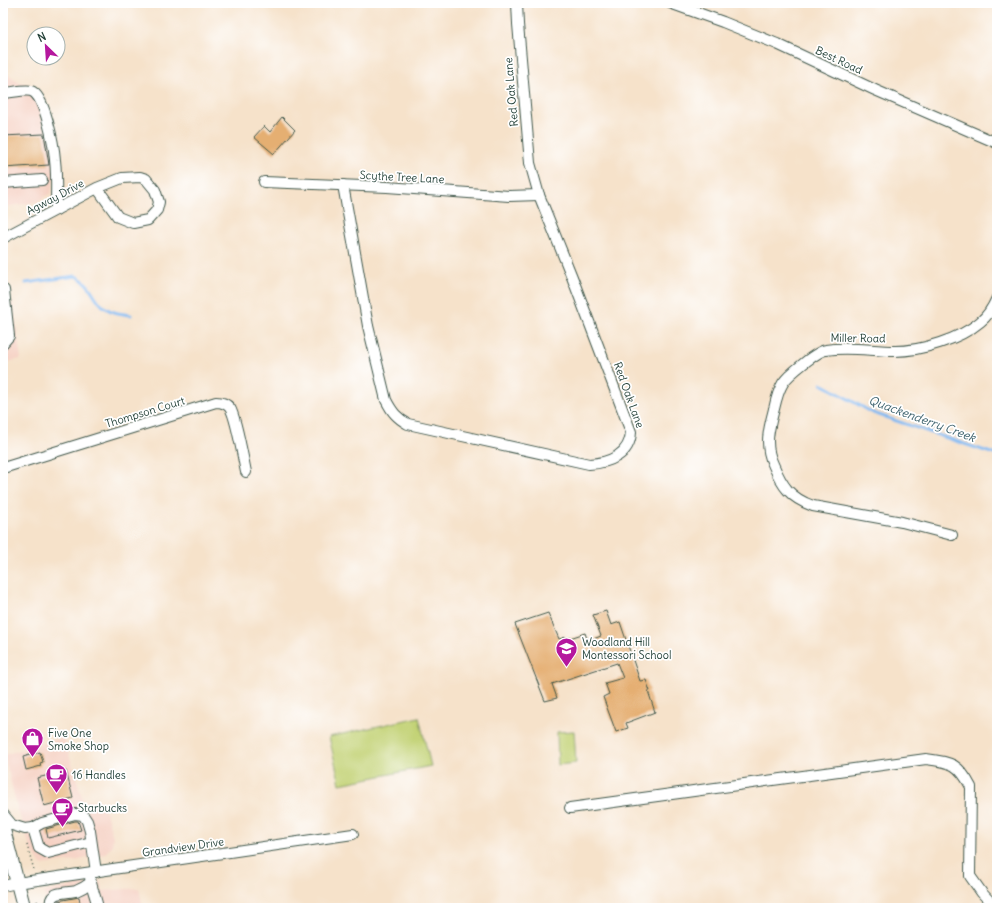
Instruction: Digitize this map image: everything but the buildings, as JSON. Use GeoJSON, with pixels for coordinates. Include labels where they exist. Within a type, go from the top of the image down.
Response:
{"type":"FeatureCollection","features":[{"type":"Feature","properties":{"kind":"main road"},"geometry":{"type":"LineString","coordinates":[[3,828],[24,908]]}},
{"type":"Feature","properties":{"kind":"street","name":"Red Oak Lane"},"geometry":{"type":"LineString","coordinates":[[343,185],[368,326],[386,400],[391,411],[399,419],[408,424],[589,464],[611,460],[621,454],[627,446],[631,432],[539,195],[530,163],[517,3]]}},
{"type":"Feature","properties":{"kind":"street","name":"Best Road"},"geometry":{"type":"LineString","coordinates":[[670,3],[723,22],[777,44],[875,90],[997,143]]}},
{"type":"Feature","properties":{"kind":"street"},"geometry":{"type":"LineString","coordinates":[[3,94],[30,91],[36,94],[43,106],[55,160],[56,210]]}},
{"type":"Feature","properties":{"kind":"street","name":"Agway Drive"},"geometry":{"type":"LineString","coordinates":[[3,238],[97,188],[122,178],[140,177],[146,179],[155,190],[160,202],[157,210],[148,220],[133,223],[118,217],[97,188]]}},
{"type":"Feature","properties":{"kind":"street"},"geometry":{"type":"LineString","coordinates":[[3,183],[42,180]]}},
{"type":"Feature","properties":{"kind":"street","name":"Scythe Tree Lane"},"geometry":{"type":"LineString","coordinates":[[264,182],[343,185],[509,196],[539,195]]}},
{"type":"Feature","properties":{"kind":"street"},"geometry":{"type":"LineString","coordinates":[[3,289],[5,318],[9,336],[3,343]]}},
{"type":"Feature","properties":{"kind":"street","name":"Miller Road"},"geometry":{"type":"LineString","coordinates":[[952,535],[902,522],[814,506],[801,501],[790,492],[779,478],[768,450],[768,433],[778,393],[784,382],[793,372],[819,352],[824,350],[840,349],[896,351],[933,346],[970,330],[992,309],[997,298]]}},
{"type":"Feature","properties":{"kind":"street","name":"Thompson Court"},"geometry":{"type":"LineString","coordinates":[[3,468],[216,402],[222,402],[229,408],[234,417],[246,472]]}},
{"type":"Feature","properties":{"kind":"street"},"geometry":{"type":"LineString","coordinates":[[570,808],[926,759],[946,761],[957,767],[966,777],[971,787],[970,876],[982,893],[996,908]]}},
{"type":"Feature","properties":{"kind":"street"},"geometry":{"type":"LineString","coordinates":[[3,814],[12,825],[25,829],[33,828],[42,823],[79,814],[83,815],[87,821],[90,831],[92,876],[98,908]]}},
{"type":"Feature","properties":{"kind":"street"},"geometry":{"type":"LineString","coordinates":[[33,828],[39,848],[48,853],[90,842]]}},
{"type":"Feature","properties":{"kind":"street","name":"Grandview Drive"},"geometry":{"type":"LineString","coordinates":[[3,886],[17,883],[92,876],[353,834]]}},
{"type":"Feature","properties":{"kind":"street"},"geometry":{"type":"LineString","coordinates":[[51,908],[50,899],[55,895],[77,890],[92,876]]}},
{"type":"Feature","properties":{"kind":"path"},"geometry":{"type":"LineString","coordinates":[[26,840],[34,873]]}},
{"type":"Feature","properties":{"kind":"path"},"geometry":{"type":"LineString","coordinates":[[37,901],[39,908]]}},
{"type":"Feature","properties":{"kind":"shaded area"},"geometry":{"type":"Polygon","coordinates":[[[7,74],[19,82],[33,86],[45,101],[57,169],[51,193],[37,202],[3,207],[3,75],[7,74]]]}},
{"type":"Feature","properties":{"kind":"shaded area"},"geometry":{"type":"Polygon","coordinates":[[[13,304],[21,359],[3,363],[3,306],[13,304]]]}},
{"type":"Feature","properties":{"kind":"shaded area"},"geometry":{"type":"Polygon","coordinates":[[[64,737],[83,800],[103,803],[113,837],[112,847],[104,854],[75,861],[41,865],[31,850],[17,807],[4,755],[64,737]]]}},
{"type":"Feature","properties":{"kind":"shaded area"},"geometry":{"type":"Polygon","coordinates":[[[100,881],[103,891],[139,888],[143,908],[47,908],[44,892],[100,881]]]}},
{"type":"Feature","properties":{"kind":"green space"},"geometry":{"type":"Polygon","coordinates":[[[419,717],[431,766],[340,784],[329,737],[419,717]]]}},
{"type":"Feature","properties":{"kind":"green space"},"geometry":{"type":"Polygon","coordinates":[[[574,731],[576,763],[558,765],[557,732],[574,731]]]}},
{"type":"Feature","properties":{"kind":"waterway","name":"Quackenderry Creek"},"geometry":{"type":"LineString","coordinates":[[26,283],[76,276],[86,283],[104,307],[114,312],[131,315]]}},
{"type":"Feature","properties":{"kind":"waterway","name":"Quackenderry Creek"},"geometry":{"type":"LineString","coordinates":[[822,384],[873,413],[997,455]]}},
{"type":"Feature","properties":{"kind":"place","name":"Woodland Hill Montessori School"},"geometry":{"type":"Point","coordinates":[567,668]}},
{"type":"Feature","properties":{"kind":"place","name":"Five One Smoke Shop"},"geometry":{"type":"Point","coordinates":[33,758]}},
{"type":"Feature","properties":{"kind":"place","name":"16 Handles"},"geometry":{"type":"Point","coordinates":[57,794]}},
{"type":"Feature","properties":{"kind":"place","name":"Starbucks"},"geometry":{"type":"Point","coordinates":[63,828]}}]}
